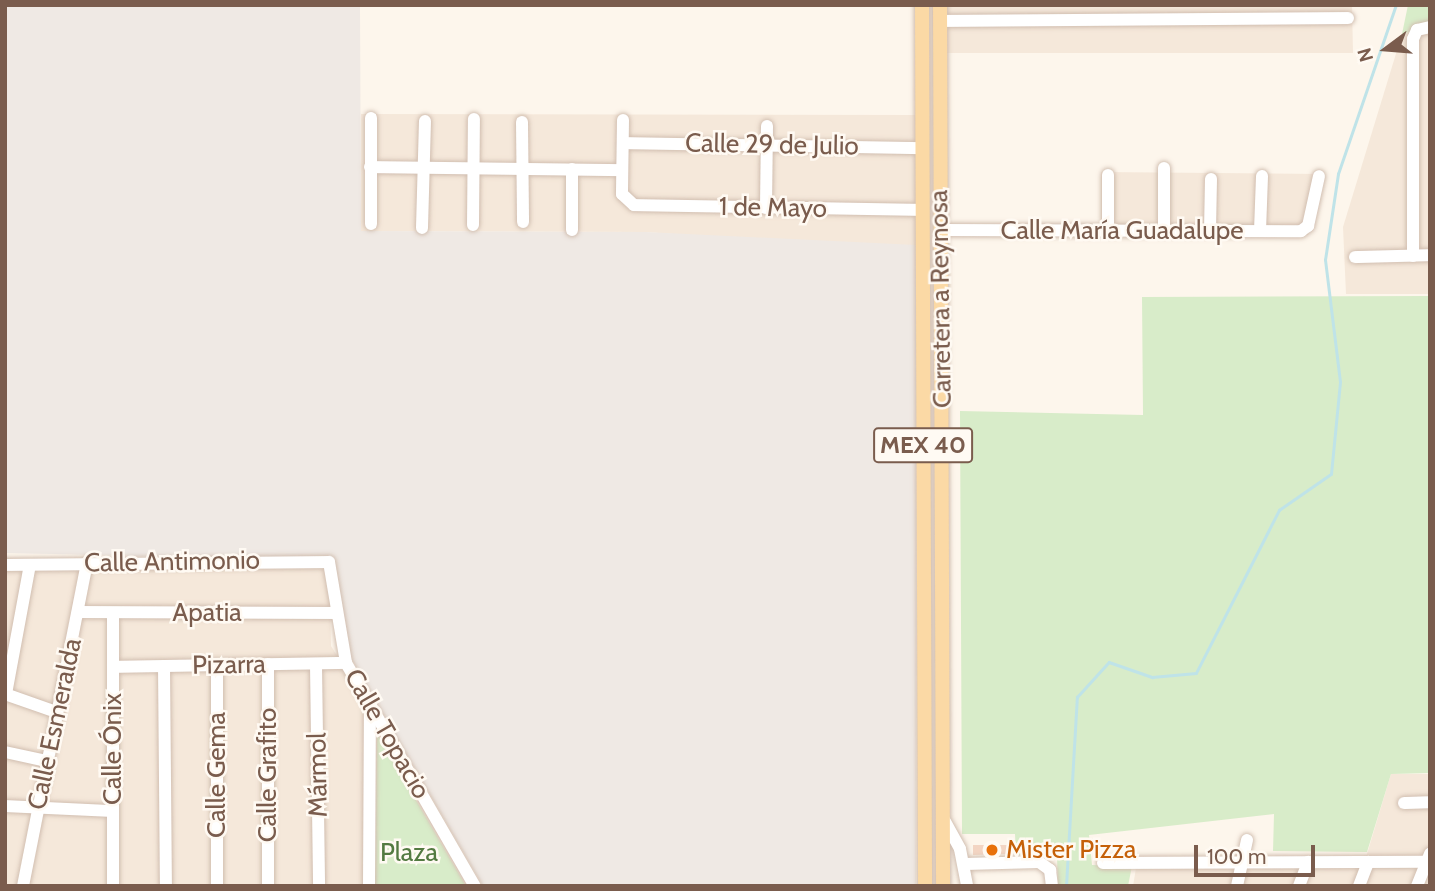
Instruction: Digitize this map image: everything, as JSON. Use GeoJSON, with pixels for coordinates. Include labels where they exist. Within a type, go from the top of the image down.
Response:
{"type":"FeatureCollection","features":[{"type":"Feature","properties":{"kind":"main road","name":"Carretera a Reynosa"},"geometry":{"type":"LineString","coordinates":[[922,5],[920,148],[925,886]]}},
{"type":"Feature","properties":{"kind":"main road","name":"Carretera a Reynosa"},"geometry":{"type":"LineString","coordinates":[[940,5],[943,886]]}},
{"type":"Feature","properties":{"kind":"main road"},"geometry":{"type":"LineString","coordinates":[[920,127],[934,133],[939,114]]}},
{"type":"Feature","properties":{"kind":"main road"},"geometry":{"type":"LineString","coordinates":[[921,164],[940,214]]}},
{"type":"Feature","properties":{"kind":"main road"},"geometry":{"type":"LineString","coordinates":[[921,210],[934,222],[941,271]]}},
{"type":"Feature","properties":{"kind":"main road"},"geometry":{"type":"LineString","coordinates":[[924,670],[943,670]]}},
{"type":"Feature","properties":{"kind":"street"},"geometry":{"type":"LineString","coordinates":[[1107,5],[1107,19]]}},
{"type":"Feature","properties":{"kind":"street"},"geometry":{"type":"LineString","coordinates":[[940,21],[1348,18]]}},
{"type":"Feature","properties":{"kind":"street"},"geometry":{"type":"LineString","coordinates":[[1413,256],[1415,32],[1430,27]]}},
{"type":"Feature","properties":{"kind":"street"},"geometry":{"type":"LineString","coordinates":[[371,117],[371,224]]}},
{"type":"Feature","properties":{"kind":"street"},"geometry":{"type":"LineString","coordinates":[[473,225],[474,119]]}},
{"type":"Feature","properties":{"kind":"street"},"geometry":{"type":"LineString","coordinates":[[370,167],[622,170],[624,120]]}},
{"type":"Feature","properties":{"kind":"street"},"geometry":{"type":"LineString","coordinates":[[422,228],[425,121]]}},
{"type":"Feature","properties":{"kind":"street"},"geometry":{"type":"LineString","coordinates":[[522,122],[523,222]]}},
{"type":"Feature","properties":{"kind":"street"},"geometry":{"type":"LineString","coordinates":[[766,208],[767,126]]}},
{"type":"Feature","properties":{"kind":"street","name":"Calle 29 de Julio"},"geometry":{"type":"LineString","coordinates":[[624,143],[920,148]]}},
{"type":"Feature","properties":{"kind":"street"},"geometry":{"type":"LineString","coordinates":[[1164,168],[1164,231]]}},
{"type":"Feature","properties":{"kind":"street"},"geometry":{"type":"LineString","coordinates":[[572,169],[572,230]]}},
{"type":"Feature","properties":{"kind":"street","name":"1 de Mayo"},"geometry":{"type":"LineString","coordinates":[[622,170],[627,202],[766,208],[921,210]]}},
{"type":"Feature","properties":{"kind":"street"},"geometry":{"type":"LineString","coordinates":[[1108,176],[1108,231]]}},
{"type":"Feature","properties":{"kind":"street"},"geometry":{"type":"LineString","coordinates":[[1260,231],[1262,176]]}},
{"type":"Feature","properties":{"kind":"street","name":"Calle María Guadalupe"},"geometry":{"type":"LineString","coordinates":[[941,230],[1304,231],[1319,176]]}},
{"type":"Feature","properties":{"kind":"street"},"geometry":{"type":"LineString","coordinates":[[1210,231],[1211,179]]}},
{"type":"Feature","properties":{"kind":"street"},"geometry":{"type":"LineString","coordinates":[[1355,257],[1430,256]]}},
{"type":"Feature","properties":{"kind":"street","name":"Calle Antimonio"},"geometry":{"type":"LineString","coordinates":[[5,565],[317,561],[329,562],[334,571]]}},
{"type":"Feature","properties":{"kind":"street","name":"Calle Esmeralda"},"geometry":{"type":"LineString","coordinates":[[23,886],[88,562]]}},
{"type":"Feature","properties":{"kind":"street"},"geometry":{"type":"LineString","coordinates":[[30,565],[6,694],[56,712]]}},
{"type":"Feature","properties":{"kind":"street","name":"Calle Topacio"},"geometry":{"type":"LineString","coordinates":[[334,571],[335,613],[346,663],[475,886]]}},
{"type":"Feature","properties":{"kind":"street","name":"Apatia"},"geometry":{"type":"LineString","coordinates":[[79,612],[335,613]]}},
{"type":"Feature","properties":{"kind":"street","name":"Calle Ónix"},"geometry":{"type":"LineString","coordinates":[[113,613],[113,886]]}},
{"type":"Feature","properties":{"kind":"street","name":"Pizarra"},"geometry":{"type":"LineString","coordinates":[[113,667],[346,663]]}},
{"type":"Feature","properties":{"kind":"street","name":"Calle Grafito"},"geometry":{"type":"LineString","coordinates":[[268,664],[268,886]]}},
{"type":"Feature","properties":{"kind":"street","name":"Calle Gema"},"geometry":{"type":"LineString","coordinates":[[217,665],[217,886]]}},
{"type":"Feature","properties":{"kind":"street","name":"Mármol"},"geometry":{"type":"LineString","coordinates":[[316,665],[319,886]]}},
{"type":"Feature","properties":{"kind":"street"},"geometry":{"type":"LineString","coordinates":[[164,666],[166,886]]}},
{"type":"Feature","properties":{"kind":"street"},"geometry":{"type":"LineString","coordinates":[[369,886],[370,706]]}},
{"type":"Feature","properties":{"kind":"street"},"geometry":{"type":"LineString","coordinates":[[5,752],[47,761]]}},
{"type":"Feature","properties":{"kind":"street"},"geometry":{"type":"LineString","coordinates":[[1404,803],[1430,802]]}},
{"type":"Feature","properties":{"kind":"street"},"geometry":{"type":"LineString","coordinates":[[5,806],[37,811],[113,811]]}},
{"type":"Feature","properties":{"kind":"street"},"geometry":{"type":"LineString","coordinates":[[943,818],[965,864],[967,886]]}},
{"type":"Feature","properties":{"kind":"street"},"geometry":{"type":"LineString","coordinates":[[1237,886],[1247,841]]}},
{"type":"Feature","properties":{"kind":"street"},"geometry":{"type":"LineString","coordinates":[[1102,863],[1244,864],[1428,858],[1417,886]]}},
{"type":"Feature","properties":{"kind":"street"},"geometry":{"type":"LineString","coordinates":[[1299,886],[1308,862]]}},
{"type":"Feature","properties":{"kind":"street"},"geometry":{"type":"LineString","coordinates":[[1359,886],[1368,862]]}},
{"type":"Feature","properties":{"kind":"street"},"geometry":{"type":"LineString","coordinates":[[965,864],[1046,864],[1052,886]]}},
{"type":"Feature","properties":{"kind":"shaded area"},"geometry":{"type":"Polygon","coordinates":[[[5,5],[360,5],[361,231],[646,232],[916,245],[916,886],[483,886],[351,658],[329,560],[5,553],[5,5]]]}},
{"type":"Feature","properties":{"kind":"shaded area"},"geometry":{"type":"Polygon","coordinates":[[[932,5],[1352,5],[1353,53],[933,53],[932,5]]]}},
{"type":"Feature","properties":{"kind":"shaded area"},"geometry":{"type":"Polygon","coordinates":[[[1430,30],[1430,294],[1346,294],[1343,227],[1402,34],[1430,30]]]}},
{"type":"Feature","properties":{"kind":"shaded area"},"geometry":{"type":"Polygon","coordinates":[[[361,114],[917,115],[916,245],[860,248],[646,232],[361,231],[361,114]]]}},
{"type":"Feature","properties":{"kind":"shaded area"},"geometry":{"type":"Polygon","coordinates":[[[1101,172],[1321,174],[1308,235],[1108,231],[1101,237],[1101,172]]]}},
{"type":"Feature","properties":{"kind":"shaded area"},"geometry":{"type":"Polygon","coordinates":[[[5,558],[144,565],[329,560],[331,646],[480,886],[5,886],[5,558]]]}},
{"type":"Feature","properties":{"kind":"shaded area"},"geometry":{"type":"Polygon","coordinates":[[[1391,774],[1430,774],[1430,886],[1133,886],[1136,868],[1364,864],[1391,774]]]}},
{"type":"Feature","properties":{"kind":"green space"},"geometry":{"type":"Polygon","coordinates":[[[1408,5],[1430,5],[1430,27],[1402,34],[1408,5]]]}},
{"type":"Feature","properties":{"kind":"green space"},"geometry":{"type":"Polygon","coordinates":[[[1430,296],[1430,773],[1391,774],[1367,852],[1273,851],[1274,814],[1089,835],[1092,865],[1132,866],[1128,886],[1058,886],[1057,857],[1016,855],[1015,834],[962,834],[960,411],[1143,415],[1142,297],[1430,296]]]}},
{"type":"Feature","properties":{"kind":"green space","name":"Plaza"},"geometry":{"type":"Polygon","coordinates":[[[377,733],[466,886],[375,886],[377,733]]]}},
{"type":"Feature","properties":{"kind":"building","name":"Mister Pizza"},"geometry":{"type":"Polygon","coordinates":[[[973,845],[1012,845],[1011,854],[973,855],[973,845]]]}},
{"type":"Feature","properties":{"kind":"waterway"},"geometry":{"type":"LineString","coordinates":[[1066,886],[1077,697],[1109,662],[1152,677],[1196,673],[1279,510],[1331,474],[1340,382],[1325,260],[1338,174],[1396,5]]}},
{"type":"Feature","properties":{"kind":"place","name":"Mister Pizza"},"geometry":{"type":"Point","coordinates":[992,850]}}]}
